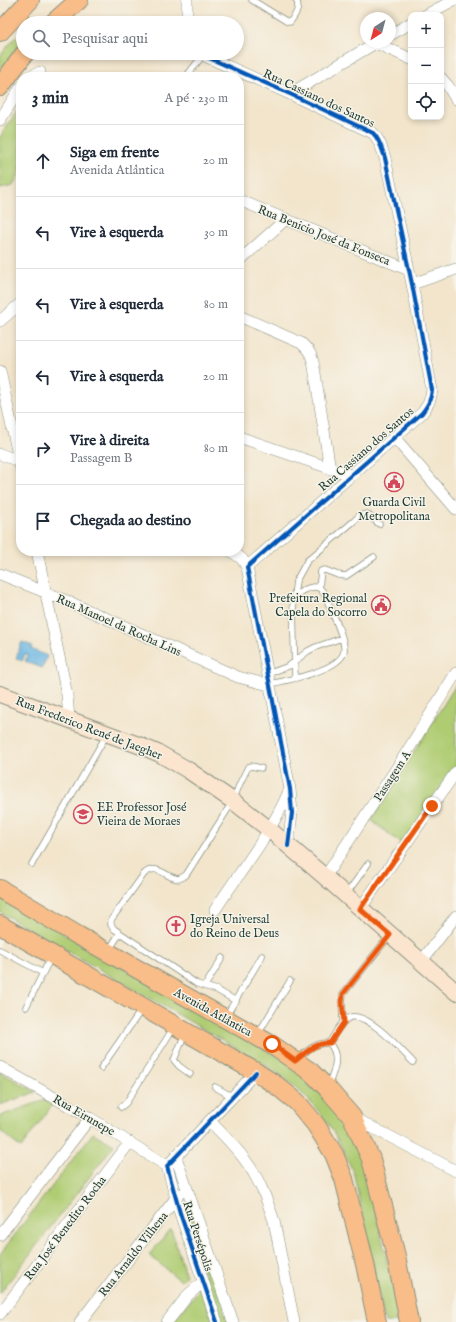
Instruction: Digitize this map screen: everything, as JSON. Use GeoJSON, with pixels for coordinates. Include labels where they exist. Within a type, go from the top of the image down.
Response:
{"type":"FeatureCollection","features":[{"type":"Feature","properties":{"kind":"main road"},"geometry":{"type":"LineString","coordinates":[[4,26],[30,0]]}},
{"type":"Feature","properties":{"kind":"main road"},"geometry":{"type":"LineString","coordinates":[[61,16],[79,0]]}},
{"type":"Feature","properties":{"kind":"main road"},"geometry":{"type":"LineString","coordinates":[[0,87],[20,60]]}},
{"type":"Feature","properties":{"kind":"main road","name":"Rua Frederico René de Jaegher"},"geometry":{"type":"LineString","coordinates":[[0,694],[160,754],[188,770],[233,801],[270,830],[326,877],[360,909],[456,992]]}},
{"type":"Feature","properties":{"kind":"main road","name":"Avenida Atlântica"},"geometry":{"type":"LineString","coordinates":[[0,889],[108,952],[272,1044],[311,1072],[327,1088],[352,1117],[371,1159],[396,1256],[409,1322]]}},
{"type":"Feature","properties":{"kind":"main road"},"geometry":{"type":"LineString","coordinates":[[0,925],[256,1072],[276,1085],[297,1102],[316,1126],[334,1154],[344,1179],[365,1264],[377,1322]]}},
{"type":"Feature","properties":{"kind":"street"},"geometry":{"type":"LineString","coordinates":[[187,0],[187,16]]}},
{"type":"Feature","properties":{"kind":"street"},"geometry":{"type":"LineString","coordinates":[[432,12],[454,0]]}},
{"type":"Feature","properties":{"kind":"street"},"geometry":{"type":"LineString","coordinates":[[396,32],[408,26]]}},
{"type":"Feature","properties":{"kind":"street"},"geometry":{"type":"LineString","coordinates":[[290,94],[367,48]]}},
{"type":"Feature","properties":{"kind":"street"},"geometry":{"type":"LineString","coordinates":[[388,48],[408,58]]}},
{"type":"Feature","properties":{"kind":"street","name":"Rua Cassiano dos Santos"},"geometry":{"type":"LineString","coordinates":[[215,60],[242,72]]}},
{"type":"Feature","properties":{"kind":"street","name":"Rua Cassiano dos Santos"},"geometry":{"type":"LineString","coordinates":[[244,73],[373,133],[379,140],[385,158],[412,284],[432,390],[428,405],[422,413],[247,567]]}},
{"type":"Feature","properties":{"kind":"street"},"geometry":{"type":"LineString","coordinates":[[444,81],[456,99]]}},
{"type":"Feature","properties":{"kind":"street"},"geometry":{"type":"LineString","coordinates":[[0,120],[16,96]]}},
{"type":"Feature","properties":{"kind":"street","name":"Rua Benicio José da Fonseca"},"geometry":{"type":"LineString","coordinates":[[244,202],[408,270]]}},
{"type":"Feature","properties":{"kind":"street"},"geometry":{"type":"LineString","coordinates":[[244,257],[286,219]]}},
{"type":"Feature","properties":{"kind":"street"},"geometry":{"type":"LineString","coordinates":[[412,284],[456,269]]}},
{"type":"Feature","properties":{"kind":"street"},"geometry":{"type":"LineString","coordinates":[[0,321],[16,307]]}},
{"type":"Feature","properties":{"kind":"street"},"geometry":{"type":"LineString","coordinates":[[244,318],[301,343],[309,350],[313,362],[330,469]]}},
{"type":"Feature","properties":{"kind":"street"},"geometry":{"type":"LineString","coordinates":[[0,371],[16,434]]}},
{"type":"Feature","properties":{"kind":"street"},"geometry":{"type":"LineString","coordinates":[[394,437],[456,509]]}},
{"type":"Feature","properties":{"kind":"street"},"geometry":{"type":"LineString","coordinates":[[244,439],[350,476]]}},
{"type":"Feature","properties":{"kind":"street"},"geometry":{"type":"LineString","coordinates":[[0,454],[16,462]]}},
{"type":"Feature","properties":{"kind":"street"},"geometry":{"type":"LineString","coordinates":[[38,556],[64,681],[69,719]]}},
{"type":"Feature","properties":{"kind":"street"},"geometry":{"type":"LineString","coordinates":[[237,556],[247,567],[290,789],[292,813],[288,846]]}},
{"type":"Feature","properties":{"kind":"street","name":"Rua Manoel da Rocha Lins"},"geometry":{"type":"LineString","coordinates":[[0,574],[45,592],[238,677],[268,679]]}},
{"type":"Feature","properties":{"kind":"street","name":"Passagem A"},"geometry":{"type":"LineString","coordinates":[[326,877],[456,673]]}},
{"type":"Feature","properties":{"kind":"street"},"geometry":{"type":"LineString","coordinates":[[360,909],[456,772]]}},
{"type":"Feature","properties":{"kind":"street"},"geometry":{"type":"LineString","coordinates":[[215,910],[270,830],[290,789]]}},
{"type":"Feature","properties":{"kind":"street"},"geometry":{"type":"LineString","coordinates":[[421,962],[456,916]]}},
{"type":"Feature","properties":{"kind":"street","name":"Rua Eirunepe"},"geometry":{"type":"LineString","coordinates":[[0,1067],[90,1118],[167,1166]]}},
{"type":"Feature","properties":{"kind":"street"},"geometry":{"type":"LineString","coordinates":[[167,1166],[256,1072]]}},
{"type":"Feature","properties":{"kind":"street"},"geometry":{"type":"LineString","coordinates":[[352,1117],[456,1171]]}},
{"type":"Feature","properties":{"kind":"street"},"geometry":{"type":"LineString","coordinates":[[0,1235],[90,1118]]}},
{"type":"Feature","properties":{"kind":"street"},"geometry":{"type":"LineString","coordinates":[[210,1121],[246,1161],[260,1185],[269,1205],[274,1221],[294,1322]]}},
{"type":"Feature","properties":{"kind":"street","name":"Rua José Benedito Rocha"},"geometry":{"type":"LineString","coordinates":[[0,1314],[130,1142]]}},
{"type":"Feature","properties":{"kind":"street","name":"Rua Persépolis"},"geometry":{"type":"LineString","coordinates":[[176,1157],[233,1322]]}},
{"type":"Feature","properties":{"kind":"street","name":"Rua Persépolis"},"geometry":{"type":"LineString","coordinates":[[167,1166],[217,1322]]}},
{"type":"Feature","properties":{"kind":"street","name":"Rua Arnaldo Vilhena"},"geometry":{"type":"LineString","coordinates":[[80,1322],[185,1186]]}},
{"type":"Feature","properties":{"kind":"street"},"geometry":{"type":"LineString","coordinates":[[167,1322],[188,1295],[203,1282]]}},
{"type":"Feature","properties":{"kind":"lane"},"geometry":{"type":"LineString","coordinates":[[252,0],[290,22],[293,19],[298,7],[296,0]]}},
{"type":"Feature","properties":{"kind":"lane"},"geometry":{"type":"LineString","coordinates":[[189,72],[198,60]]}},
{"type":"Feature","properties":{"kind":"lane"},"geometry":{"type":"LineString","coordinates":[[295,678],[293,600],[296,581],[307,561],[359,516],[367,514],[378,524]]}},
{"type":"Feature","properties":{"kind":"lane"},"geometry":{"type":"LineString","coordinates":[[319,588],[321,572],[325,570],[338,575],[346,576],[374,557]]}},
{"type":"Feature","properties":{"kind":"lane"},"geometry":{"type":"LineString","coordinates":[[268,679],[295,678],[333,666],[343,655],[345,649],[324,593],[319,588],[313,587],[294,595]]}},
{"type":"Feature","properties":{"kind":"lane"},"geometry":{"type":"LineString","coordinates":[[268,679],[308,651],[342,638]]}},
{"type":"Feature","properties":{"kind":"lane"},"geometry":{"type":"LineString","coordinates":[[32,864],[108,734]]}},
{"type":"Feature","properties":{"kind":"lane"},"geometry":{"type":"LineString","coordinates":[[236,1001],[217,990],[197,984],[110,925],[111,920],[148,870],[154,869],[175,879],[183,878],[233,801],[248,767],[251,766],[260,768]]}},
{"type":"Feature","properties":{"kind":"lane"},"geometry":{"type":"LineString","coordinates":[[345,895],[368,864]]}},
{"type":"Feature","properties":{"kind":"lane"},"geometry":{"type":"LineString","coordinates":[[108,952],[120,933]]}},
{"type":"Feature","properties":{"kind":"lane"},"geometry":{"type":"LineString","coordinates":[[344,1022],[342,1003],[343,994],[390,935]]}},
{"type":"Feature","properties":{"kind":"lane"},"geometry":{"type":"LineString","coordinates":[[0,950],[43,973]]}},
{"type":"Feature","properties":{"kind":"lane"},"geometry":{"type":"LineString","coordinates":[[26,1007],[52,955]]}},
{"type":"Feature","properties":{"kind":"lane"},"geometry":{"type":"LineString","coordinates":[[225,1018],[262,956]]}},
{"type":"Feature","properties":{"kind":"lane"},"geometry":{"type":"LineString","coordinates":[[205,986],[222,958]]}},
{"type":"Feature","properties":{"kind":"lane"},"geometry":{"type":"LineString","coordinates":[[256,1036],[290,981]]}},
{"type":"Feature","properties":{"kind":"lane"},"geometry":{"type":"LineString","coordinates":[[101,1068],[143,1007]]}},
{"type":"Feature","properties":{"kind":"lane"},"geometry":{"type":"LineString","coordinates":[[330,1043],[344,1022],[352,1017],[364,1019],[375,1026],[413,1062]]}},
{"type":"Feature","properties":{"kind":"lane"},"geometry":{"type":"LineString","coordinates":[[181,1028],[174,1060],[179,1066],[190,1074]]}},
{"type":"Feature","properties":{"kind":"lane"},"geometry":{"type":"LineString","coordinates":[[121,1107],[126,1103],[181,1028]]}},
{"type":"Feature","properties":{"kind":"lane"},"geometry":{"type":"LineString","coordinates":[[295,1061],[310,1049],[323,1042],[330,1043],[335,1050],[336,1058],[334,1072],[327,1088]]}},
{"type":"Feature","properties":{"kind":"lane"},"geometry":{"type":"LineString","coordinates":[[215,1087],[233,1097]]}},
{"type":"Feature","properties":{"kind":"green space"},"geometry":{"type":"Polygon","coordinates":[[[16,36],[16,50],[0,71],[0,56],[16,36]]]}},
{"type":"Feature","properties":{"kind":"green space"},"geometry":{"type":"Polygon","coordinates":[[[16,113],[16,179],[13,185],[0,188],[0,137],[16,113]]]}},
{"type":"Feature","properties":{"kind":"green space"},"geometry":{"type":"Polygon","coordinates":[[[456,685],[456,767],[402,844],[371,820],[456,685]]]}},
{"type":"Feature","properties":{"kind":"green space"},"geometry":{"type":"Polygon","coordinates":[[[0,897],[291,1064],[326,1099],[335,1111],[353,1142],[361,1161],[373,1199],[401,1322],[385,1322],[354,1175],[339,1142],[330,1127],[309,1100],[267,1066],[0,912],[0,897]]]}},
{"type":"Feature","properties":{"kind":"green space"},"geometry":{"type":"Polygon","coordinates":[[[0,1072],[36,1092],[0,1105],[0,1072]]]}},
{"type":"Feature","properties":{"kind":"green space"},"geometry":{"type":"Polygon","coordinates":[[[45,1100],[53,1104],[21,1148],[0,1131],[0,1116],[45,1100]]]}},
{"type":"Feature","properties":{"kind":"green space"},"geometry":{"type":"Polygon","coordinates":[[[93,1133],[114,1145],[0,1293],[0,1254],[93,1133]]]}},
{"type":"Feature","properties":{"kind":"green space"},"geometry":{"type":"Polygon","coordinates":[[[189,1207],[230,1322],[219,1322],[184,1209],[189,1207]]]}},
{"type":"Feature","properties":{"kind":"green space"},"geometry":{"type":"Polygon","coordinates":[[[171,1229],[186,1276],[181,1281],[149,1255],[171,1229]]]}},
{"type":"Feature","properties":{"kind":"green space"},"geometry":{"type":"Polygon","coordinates":[[[201,1287],[213,1322],[173,1322],[201,1287]]]}},
{"type":"Feature","properties":{"kind":"water"},"geometry":{"type":"Polygon","coordinates":[[[22,642],[32,646],[31,649],[47,656],[42,668],[25,661],[28,655],[25,654],[22,661],[16,658],[22,642]]]}},
{"type":"Feature","properties":{"kind":"cycle path"},"geometry":{"type":"LineString","coordinates":[[214,60],[241,72]]}},
{"type":"Feature","properties":{"kind":"cycle path"},"geometry":{"type":"LineString","coordinates":[[244,73],[373,133],[377,139],[385,158],[412,284],[432,390],[429,402],[422,413],[247,567],[290,789],[292,813],[288,846]]}},
{"type":"Feature","properties":{"kind":"cycle path"},"geometry":{"type":"LineString","coordinates":[[217,1322],[180,1213],[167,1166],[256,1072]]}},
{"type":"Feature","properties":{"kind":"place","name":"Guarda Civil Metropolitana"},"geometry":{"type":"Point","coordinates":[394,482]}},
{"type":"Feature","properties":{"kind":"place","name":"Prefeitura Regional Capela do Socorro"},"geometry":{"type":"Point","coordinates":[381,605]}},
{"type":"Feature","properties":{"kind":"place","name":"EE Professor José Vieira de Moraes"},"geometry":{"type":"Point","coordinates":[83,814]}},
{"type":"Feature","properties":{"kind":"place","name":"Igreja Universal do Reino de Deus"},"geometry":{"type":"Point","coordinates":[176,926]}},
{"type":"Feature","properties":{"kind":"route"},"geometry":{"type":"LineString","coordinates":[[272,1044],[295,1061],[310,1049],[323,1042],[330,1043],[344,1022],[342,1003],[343,994],[390,935],[360,909],[432,806]]}}]}
